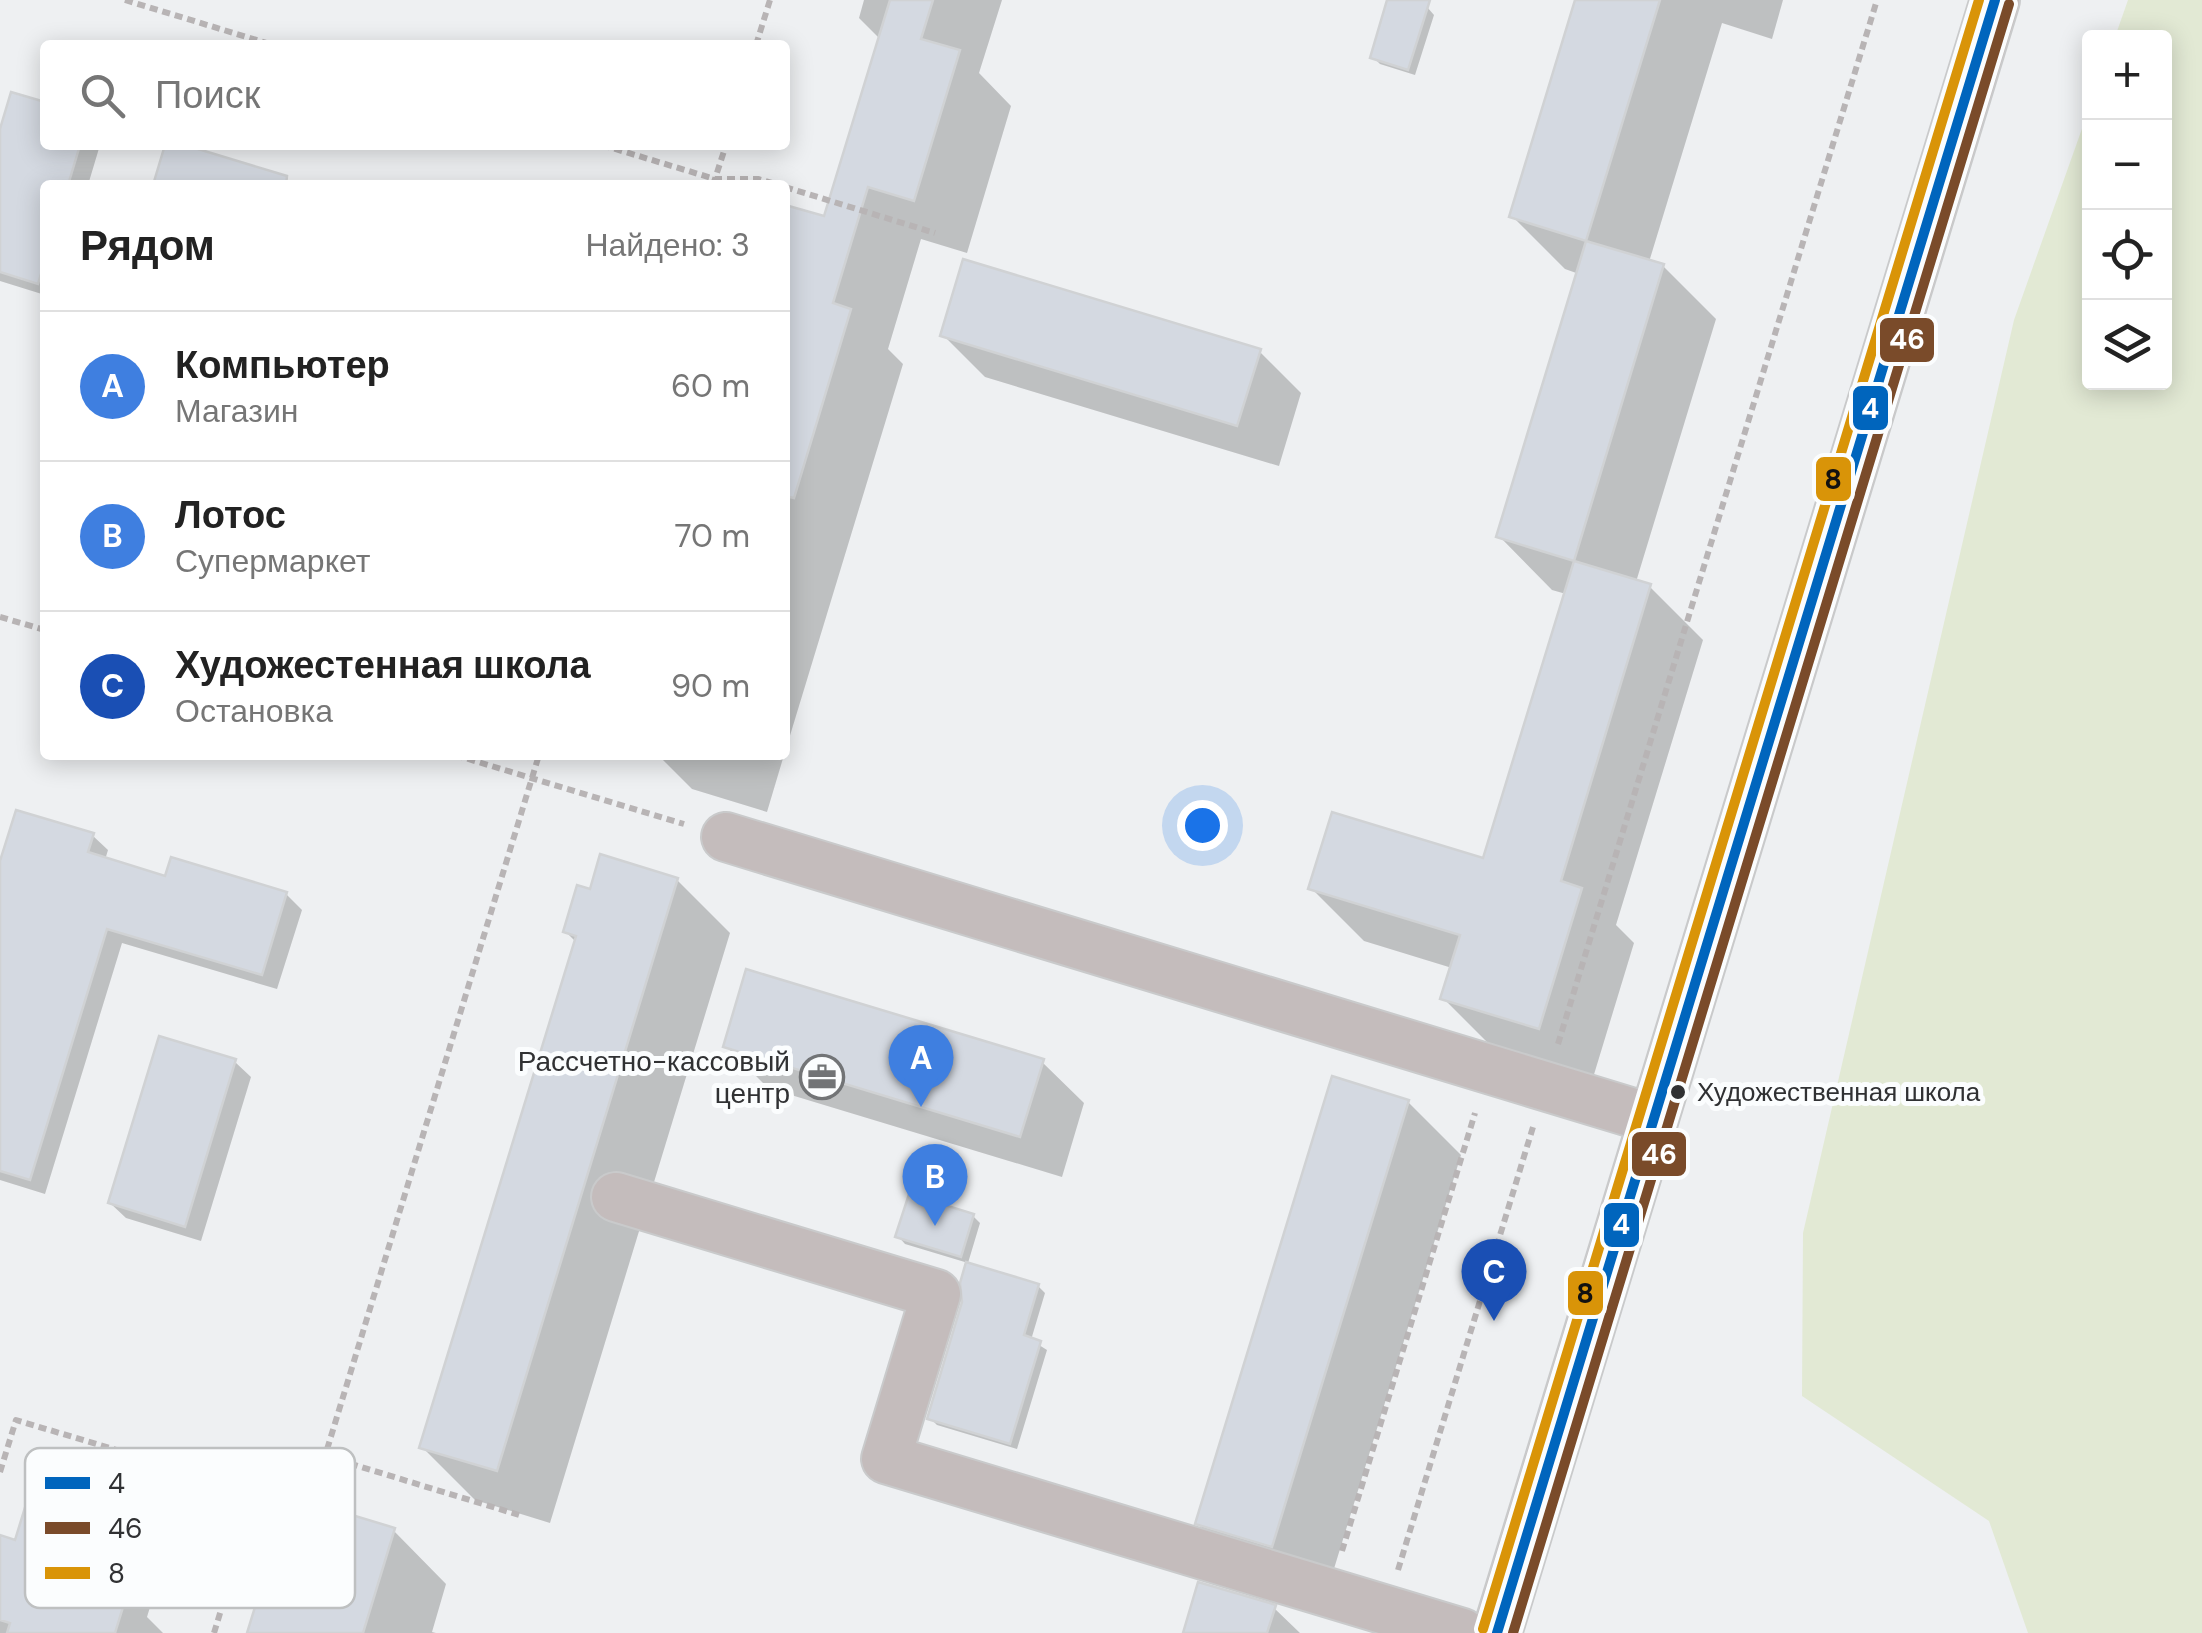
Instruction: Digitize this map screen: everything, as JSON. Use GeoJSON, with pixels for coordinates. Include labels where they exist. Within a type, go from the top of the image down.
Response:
{"type":"FeatureCollection","features":[{"type":"Feature","properties":{"kind":"street"},"geometry":{"type":"LineString","coordinates":[[1496,1633],[1995,0]]}},
{"type":"Feature","properties":{"kind":"street"},"geometry":{"type":"LineString","coordinates":[[726,837],[1654,1120]]}},
{"type":"Feature","properties":{"kind":"street"},"geometry":{"type":"LineString","coordinates":[[616,1197],[936,1294],[886,1458],[1462,1633]]}},
{"type":"Feature","properties":{"kind":"path"},"geometry":{"type":"LineString","coordinates":[[126,0],[258,40]]}},
{"type":"Feature","properties":{"kind":"path"},"geometry":{"type":"LineString","coordinates":[[758,40],[770,0]]}},
{"type":"Feature","properties":{"kind":"path"},"geometry":{"type":"LineString","coordinates":[[1386,1610],[1877,0]]}},
{"type":"Feature","properties":{"kind":"path"},"geometry":{"type":"LineString","coordinates":[[617,150],[708,180]]}},
{"type":"Feature","properties":{"kind":"path"},"geometry":{"type":"LineString","coordinates":[[715,180],[724,150]]}},
{"type":"Feature","properties":{"kind":"path"},"geometry":{"type":"LineString","coordinates":[[736,180],[764,180]]}},
{"type":"Feature","properties":{"kind":"path"},"geometry":{"type":"LineString","coordinates":[[790,188],[934,232]]}},
{"type":"Feature","properties":{"kind":"path"},"geometry":{"type":"LineString","coordinates":[[0,617],[40,629]]}},
{"type":"Feature","properties":{"kind":"path"},"geometry":{"type":"LineString","coordinates":[[472,760],[726,837]]}},
{"type":"Feature","properties":{"kind":"path"},"geometry":{"type":"LineString","coordinates":[[328,1448],[538,760]]}},
{"type":"Feature","properties":{"kind":"path"},"geometry":{"type":"LineString","coordinates":[[1329,1593],[1489,1069]]}},
{"type":"Feature","properties":{"kind":"path"},"geometry":{"type":"LineString","coordinates":[[0,1472],[16,1420],[110,1448]]}},
{"type":"Feature","properties":{"kind":"path"},"geometry":{"type":"LineString","coordinates":[[355,1465],[519,1515]]}},
{"type":"Feature","properties":{"kind":"path"},"geometry":{"type":"LineString","coordinates":[[214,1633],[222,1608]]}},
{"type":"Feature","properties":{"kind":"green space"},"geometry":{"type":"Polygon","coordinates":[[[2128,0],[2202,0],[2202,1633],[2028,1633],[1989,1521],[1802,1396],[1803,1233],[2014,320],[2082,129],[2082,390],[2172,390],[2172,30],[2117,30],[2128,0]]]}},
{"type":"Feature","properties":{"kind":"building"},"geometry":{"type":"Polygon","coordinates":[[[890,0],[933,0],[921,39],[960,50],[914,201],[868,187],[833,303],[851,309],[794,498],[790,497],[790,206],[824,216],[890,0]]]}},
{"type":"Feature","properties":{"kind":"building"},"geometry":{"type":"Polygon","coordinates":[[[1387,0],[1430,0],[1408,70],[1370,58],[1387,0]]]}},
{"type":"Feature","properties":{"kind":"building"},"geometry":{"type":"Polygon","coordinates":[[[1575,0],[1660,0],[1586,241],[1509,217],[1575,0]]]}},
{"type":"Feature","properties":{"kind":"building"},"geometry":{"type":"Polygon","coordinates":[[[11,92],[40,101],[40,150],[78,150],[70,180],[40,180],[38,284],[0,272],[0,129],[11,92]]]}},
{"type":"Feature","properties":{"kind":"building"},"geometry":{"type":"Polygon","coordinates":[[[164,150],[201,150],[287,176],[287,180],[154,180],[164,150]]]}},
{"type":"Feature","properties":{"kind":"building"},"geometry":{"type":"Polygon","coordinates":[[[1586,241],[1664,264],[1574,561],[1496,537],[1586,241]]]}},
{"type":"Feature","properties":{"kind":"building"},"geometry":{"type":"Polygon","coordinates":[[[963,259],[1261,349],[1237,426],[940,336],[963,259]]]}},
{"type":"Feature","properties":{"kind":"building"},"geometry":{"type":"Polygon","coordinates":[[[1574,561],[1651,584],[1561,881],[1582,888],[1539,1029],[1440,999],[1460,935],[1308,889],[1332,812],[1483,858],[1574,561]]]}},
{"type":"Feature","properties":{"kind":"building"},"geometry":{"type":"Polygon","coordinates":[[[16,810],[94,833],[88,852],[165,876],[171,857],[287,892],[262,975],[107,929],[30,1180],[0,1171],[0,861],[16,810]]]}},
{"type":"Feature","properties":{"kind":"building"},"geometry":{"type":"Polygon","coordinates":[[[600,854],[678,878],[497,1471],[419,1448],[576,936],[563,932],[577,885],[590,889],[600,854]]]}},
{"type":"Feature","properties":{"kind":"building"},"geometry":{"type":"Polygon","coordinates":[[[746,969],[1044,1059],[1020,1137],[723,1047],[746,969]]]}},
{"type":"Feature","properties":{"kind":"building"},"geometry":{"type":"Polygon","coordinates":[[[159,1036],[236,1059],[185,1227],[108,1203],[159,1036]]]}},
{"type":"Feature","properties":{"kind":"building"},"geometry":{"type":"Polygon","coordinates":[[[1332,1076],[1409,1100],[1272,1547],[1195,1524],[1332,1076]]]}},
{"type":"Feature","properties":{"kind":"building"},"geometry":{"type":"Polygon","coordinates":[[[909,1194],[974,1214],[961,1257],[895,1237],[909,1194]]]}},
{"type":"Feature","properties":{"kind":"building"},"geometry":{"type":"Polygon","coordinates":[[[966,1262],[1039,1284],[1024,1335],[1041,1341],[1010,1444],[927,1419],[962,1302],[960,1283],[966,1262]]]}},
{"type":"Feature","properties":{"kind":"building"},"geometry":{"type":"Polygon","coordinates":[[[25,1508],[25,1608],[123,1608],[115,1633],[7,1633],[10,1623],[0,1620],[0,1535],[15,1540],[25,1508]]]}},
{"type":"Feature","properties":{"kind":"building"},"geometry":{"type":"Polygon","coordinates":[[[355,1516],[395,1528],[363,1633],[247,1633],[255,1608],[355,1608],[355,1516]]]}},
{"type":"Feature","properties":{"kind":"building"},"geometry":{"type":"Polygon","coordinates":[[[1198,1582],[1276,1605],[1267,1633],[1183,1633],[1198,1582]]]}},
{"type":"Feature","properties":{"kind":"transit line","name":"8"},"geometry":{"type":"LineString","coordinates":[[1483,1629],[1979,0]]}},
{"type":"Feature","properties":{"kind":"transit line","name":"4"},"geometry":{"type":"LineString","coordinates":[[1497,1633],[1995,0]]}},
{"type":"Feature","properties":{"kind":"transit line","name":"46"},"geometry":{"type":"LineString","coordinates":[[1513,1633],[2009,4]]}},
{"type":"Feature","properties":{"kind":"place","name":"Рассчетно-кассовый центр"},"geometry":{"type":"Point","coordinates":[822,1077]}},
{"type":"Feature","properties":{"kind":"place","name":"Художественная школа"},"geometry":{"type":"Point","coordinates":[1678,1092]}},
{"type":"Feature","properties":{"kind":"place","name":"Компьютер"},"geometry":{"type":"Point","coordinates":[921,1107]}},
{"type":"Feature","properties":{"kind":"place","name":"Лотос"},"geometry":{"type":"Point","coordinates":[935,1226]}},
{"type":"Feature","properties":{"kind":"place","name":"Художестенная школа"},"geometry":{"type":"Point","coordinates":[1494,1321]}}]}
